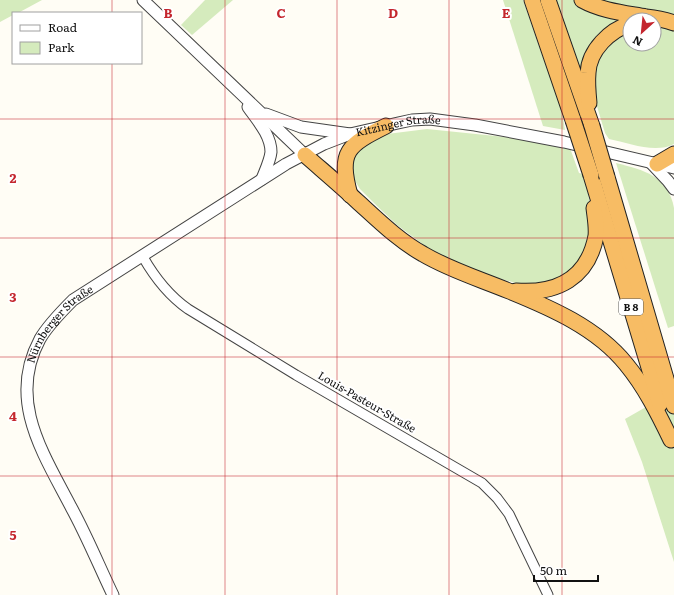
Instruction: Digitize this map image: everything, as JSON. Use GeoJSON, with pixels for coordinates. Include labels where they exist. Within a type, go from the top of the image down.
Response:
{"type":"FeatureCollection","features":[{"type":"Feature","properties":{"kind":"highway","name":"B 8"},"geometry":{"type":"LineString","coordinates":[[532,0],[591,175],[672,445]]}},
{"type":"Feature","properties":{"kind":"highway","name":"B 8"},"geometry":{"type":"LineString","coordinates":[[548,0],[592,126],[674,406]]}},
{"type":"Feature","properties":{"kind":"highway"},"geometry":{"type":"LineString","coordinates":[[582,0],[609,11],[622,14]]}},
{"type":"Feature","properties":{"kind":"highway"},"geometry":{"type":"LineString","coordinates":[[662,22],[674,24]]}},
{"type":"Feature","properties":{"kind":"highway"},"geometry":{"type":"LineString","coordinates":[[592,126],[588,90],[588,71],[598,46],[613,32],[622,28]]}},
{"type":"Feature","properties":{"kind":"highway"},"geometry":{"type":"LineString","coordinates":[[350,195],[345,173],[345,162],[349,151],[356,142],[386,126]]}},
{"type":"Feature","properties":{"kind":"highway"},"geometry":{"type":"LineString","coordinates":[[654,164],[674,154]]}},
{"type":"Feature","properties":{"kind":"highway"},"geometry":{"type":"LineString","coordinates":[[305,155],[395,236],[423,254],[451,269],[508,291],[579,324],[607,344],[626,363],[649,396],[672,445]]}},
{"type":"Feature","properties":{"kind":"highway"},"geometry":{"type":"LineString","coordinates":[[508,291],[532,292],[545,290],[572,278],[582,270],[588,260],[596,235],[591,175]]}},
{"type":"Feature","properties":{"kind":"street"},"geometry":{"type":"LineString","coordinates":[[143,0],[305,155]]}},
{"type":"Feature","properties":{"kind":"street"},"geometry":{"type":"LineString","coordinates":[[234,87],[269,140],[271,152],[269,162],[262,179]]}},
{"type":"Feature","properties":{"kind":"street"},"geometry":{"type":"LineString","coordinates":[[258,110],[301,127],[350,134]]}},
{"type":"Feature","properties":{"kind":"street","name":"Kitzinger Straße"},"geometry":{"type":"LineString","coordinates":[[305,155],[324,144],[350,134],[412,120],[430,120],[475,125],[564,142],[674,168]]}},
{"type":"Feature","properties":{"kind":"street","name":"Nürnberger Straße"},"geometry":{"type":"LineString","coordinates":[[114,595],[74,512],[42,452],[32,428],[28,410],[26,388],[32,356],[41,338],[60,313],[73,300],[143,257],[206,214],[262,179],[305,155]]}},
{"type":"Feature","properties":{"kind":"street"},"geometry":{"type":"LineString","coordinates":[[654,164],[674,189]]}},
{"type":"Feature","properties":{"kind":"street","name":"Louis-Pasteur-Straße"},"geometry":{"type":"LineString","coordinates":[[143,257],[165,290],[188,309],[296,375],[482,483],[497,498],[509,514],[548,595]]}},
{"type":"Feature","properties":{"kind":"green space"},"geometry":{"type":"Polygon","coordinates":[[[0,0],[42,0],[20,12],[12,12],[12,16],[0,22],[0,0]]]}},
{"type":"Feature","properties":{"kind":"green space"},"geometry":{"type":"Polygon","coordinates":[[[205,0],[233,0],[192,35],[181,25],[205,0]]]}},
{"type":"Feature","properties":{"kind":"green space"},"geometry":{"type":"Polygon","coordinates":[[[503,0],[523,0],[562,112],[565,130],[543,126],[503,0]]]}},
{"type":"Feature","properties":{"kind":"green space"},"geometry":{"type":"Polygon","coordinates":[[[556,0],[577,0],[622,13],[622,27],[612,31],[583,88],[556,0]]]}},
{"type":"Feature","properties":{"kind":"green space"},"geometry":{"type":"Polygon","coordinates":[[[589,0],[674,0],[674,19],[662,16],[662,12],[643,12],[589,0]]]}},
{"type":"Feature","properties":{"kind":"green space"},"geometry":{"type":"Polygon","coordinates":[[[662,27],[674,29],[674,144],[667,147],[650,148],[609,139],[605,133],[596,103],[592,82],[601,51],[622,34],[622,52],[662,52],[662,27]]]}},
{"type":"Feature","properties":{"kind":"green space"},"geometry":{"type":"Polygon","coordinates":[[[427,129],[524,139],[570,148],[579,173],[583,174],[593,221],[583,264],[545,286],[519,284],[464,267],[436,254],[397,225],[360,189],[351,175],[352,153],[356,147],[387,134],[427,129]]]}},
{"type":"Feature","properties":{"kind":"green space"},"geometry":{"type":"Polygon","coordinates":[[[616,163],[636,168],[653,176],[666,188],[671,197],[674,208],[674,326],[668,328],[616,163]]]}},
{"type":"Feature","properties":{"kind":"green space"},"geometry":{"type":"Polygon","coordinates":[[[674,391],[674,562],[642,462],[625,419],[674,391]]]}}]}
